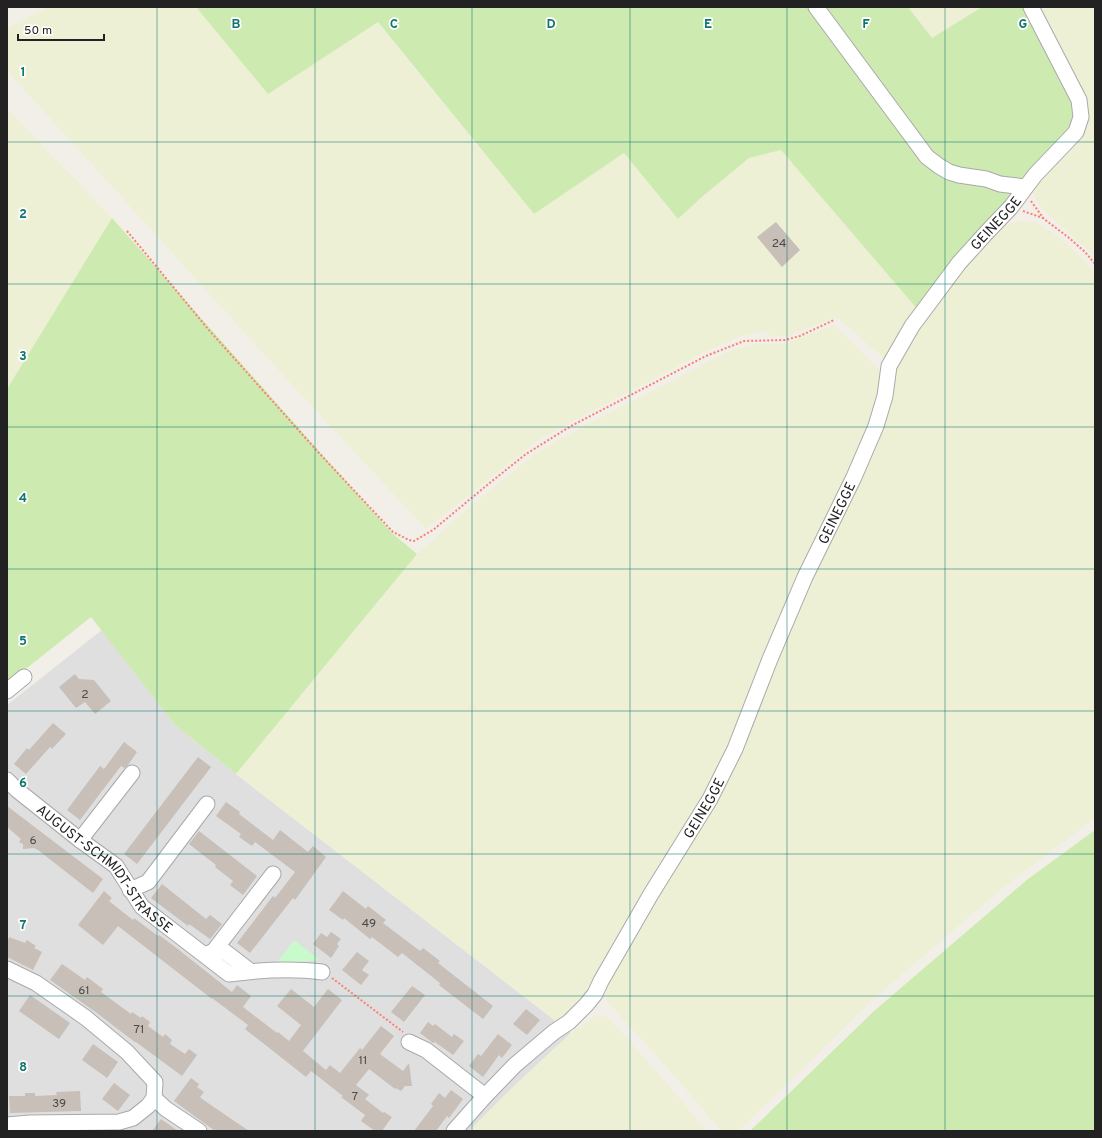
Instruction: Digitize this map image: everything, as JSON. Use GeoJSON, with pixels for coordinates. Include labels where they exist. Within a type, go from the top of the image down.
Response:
{"type":"FeatureCollection","features":[{"type":"Feature","properties":{"kind":"street"},"geometry":{"type":"LineString","coordinates":[[816,7],[928,157],[938,166],[959,175],[986,179],[1000,184],[1025,187]]}},
{"type":"Feature","properties":{"kind":"street","name":"GEINEGGE"},"geometry":{"type":"LineString","coordinates":[[454,1131],[515,1065],[554,1032],[569,1022],[595,994],[601,980],[651,894],[710,799],[735,749],[770,659],[805,577],[854,477],[876,426],[885,396],[889,366],[912,326],[959,263],[1011,207],[1035,175],[1076,132],[1082,116],[1079,100],[1031,7]]}},
{"type":"Feature","properties":{"kind":"street"},"geometry":{"type":"LineString","coordinates":[[1000,184],[1011,207]]}},
{"type":"Feature","properties":{"kind":"street"},"geometry":{"type":"LineString","coordinates":[[7,691],[24,677]]}},
{"type":"Feature","properties":{"kind":"street"},"geometry":{"type":"LineString","coordinates":[[80,840],[132,773]]}},
{"type":"Feature","properties":{"kind":"street","name":"AUGUST-SCHMIDT-STRASSE"},"geometry":{"type":"LineString","coordinates":[[7,780],[16,790],[116,866],[142,907],[209,953],[229,974],[250,971],[303,969],[322,972]]}},
{"type":"Feature","properties":{"kind":"street"},"geometry":{"type":"LineString","coordinates":[[130,890],[148,882],[207,804]]}},
{"type":"Feature","properties":{"kind":"street"},"geometry":{"type":"LineString","coordinates":[[209,953],[273,874]]}},
{"type":"Feature","properties":{"kind":"street"},"geometry":{"type":"LineString","coordinates":[[7,970],[36,983],[86,1018],[127,1052],[155,1082],[154,1098],[148,1106],[133,1118],[120,1122],[30,1122],[7,1125]]}},
{"type":"Feature","properties":{"kind":"street"},"geometry":{"type":"LineString","coordinates":[[406,1037],[426,1050],[485,1096]]}},
{"type":"Feature","properties":{"kind":"street"},"geometry":{"type":"LineString","coordinates":[[154,1098],[166,1109],[199,1131]]}},
{"type":"Feature","properties":{"kind":"path"},"geometry":{"type":"LineString","coordinates":[[1025,187],[1030,200],[1044,219],[1085,252],[1095,264]]}},
{"type":"Feature","properties":{"kind":"path"},"geometry":{"type":"LineString","coordinates":[[1011,207],[1044,219]]}},
{"type":"Feature","properties":{"kind":"path"},"geometry":{"type":"LineString","coordinates":[[128,231],[208,329],[329,463],[393,532],[414,541],[433,530],[526,454],[571,426],[706,356],[744,341],[785,340],[800,336],[834,320]]}},
{"type":"Feature","properties":{"kind":"path"},"geometry":{"type":"LineString","coordinates":[[322,972],[331,977],[406,1037]]}},
{"type":"Feature","properties":{"kind":"shaded area"},"geometry":{"type":"Polygon","coordinates":[[[102,630],[175,725],[236,774],[571,1033],[469,1131],[7,1131],[7,705],[102,630]]]}},
{"type":"Feature","properties":{"kind":"green space"},"geometry":{"type":"Polygon","coordinates":[[[47,7],[196,7],[268,93],[377,22],[534,214],[624,153],[678,219],[749,158],[781,150],[919,311],[887,361],[836,317],[791,335],[771,337],[767,331],[738,337],[701,354],[541,438],[426,529],[291,384],[7,71],[7,28],[47,7]]]}},
{"type":"Feature","properties":{"kind":"green space"},"geometry":{"type":"Polygon","coordinates":[[[196,7],[908,7],[932,38],[982,7],[1027,7],[1076,104],[1076,125],[919,311],[781,150],[749,158],[678,219],[624,153],[534,214],[378,22],[268,94],[196,7]]]}},
{"type":"Feature","properties":{"kind":"green space"},"geometry":{"type":"Polygon","coordinates":[[[908,7],[982,7],[932,38],[908,7]]]}},
{"type":"Feature","properties":{"kind":"green space"},"geometry":{"type":"Polygon","coordinates":[[[1035,7],[1095,7],[1095,258],[1083,245],[1046,213],[1036,200],[1032,191],[1035,7]]]}},
{"type":"Feature","properties":{"kind":"green space"},"geometry":{"type":"Polygon","coordinates":[[[7,109],[112,218],[7,389],[7,109]]]}},
{"type":"Feature","properties":{"kind":"green space"},"geometry":{"type":"Polygon","coordinates":[[[112,218],[392,533],[417,554],[236,774],[175,725],[91,617],[7,684],[7,389],[112,218]]]}},
{"type":"Feature","properties":{"kind":"green space"},"geometry":{"type":"Polygon","coordinates":[[[1022,221],[1036,222],[1055,234],[1079,255],[1095,272],[1095,818],[999,891],[877,996],[739,1131],[721,1131],[679,1081],[606,1000],[606,987],[715,802],[804,595],[884,428],[897,368],[923,319],[987,241],[1000,228],[1011,223],[1022,221]]]}},
{"type":"Feature","properties":{"kind":"green space"},"geometry":{"type":"Polygon","coordinates":[[[834,325],[883,373],[879,401],[724,761],[593,986],[557,1022],[236,774],[417,554],[465,511],[532,456],[583,426],[728,352],[752,344],[784,344],[834,325]]]}},
{"type":"Feature","properties":{"kind":"green space"},"geometry":{"type":"Polygon","coordinates":[[[1095,830],[1095,1131],[750,1131],[874,1011],[1028,879],[1095,830]]]}},
{"type":"Feature","properties":{"kind":"green space"},"geometry":{"type":"Polygon","coordinates":[[[294,940],[320,960],[276,964],[294,940]]]}},
{"type":"Feature","properties":{"kind":"green space"},"geometry":{"type":"Polygon","coordinates":[[[596,1015],[608,1017],[707,1131],[469,1131],[571,1033],[596,1015]]]}},
{"type":"Feature","properties":{"kind":"building"},"geometry":{"type":"Polygon","coordinates":[[[776,222],[800,250],[782,267],[757,237],[776,222]]]}},
{"type":"Feature","properties":{"kind":"building"},"geometry":{"type":"Polygon","coordinates":[[[75,674],[79,679],[94,680],[111,701],[95,714],[85,702],[76,708],[59,687],[75,674]]]}},
{"type":"Feature","properties":{"kind":"building"},"geometry":{"type":"Polygon","coordinates":[[[53,723],[66,734],[52,749],[50,747],[26,774],[14,764],[27,748],[29,750],[53,723]]]}},
{"type":"Feature","properties":{"kind":"building"},"geometry":{"type":"Polygon","coordinates":[[[124,742],[137,752],[128,765],[124,768],[121,766],[80,820],[67,810],[100,766],[104,769],[124,742]]]}},
{"type":"Feature","properties":{"kind":"building"},"geometry":{"type":"Polygon","coordinates":[[[198,757],[211,767],[137,864],[124,854],[198,757]]]}},
{"type":"Feature","properties":{"kind":"building"},"geometry":{"type":"Polygon","coordinates":[[[226,802],[273,840],[280,830],[308,852],[313,846],[326,857],[295,900],[293,898],[250,953],[237,943],[273,896],[275,898],[295,872],[255,842],[252,846],[239,837],[241,834],[216,816],[226,802]]]}},
{"type":"Feature","properties":{"kind":"building"},"geometry":{"type":"Polygon","coordinates":[[[7,806],[103,879],[93,893],[38,850],[34,848],[23,849],[23,844],[19,842],[21,839],[7,827],[7,806]]]}},
{"type":"Feature","properties":{"kind":"building"},"geometry":{"type":"Polygon","coordinates":[[[199,831],[257,876],[243,895],[230,885],[233,881],[215,867],[216,865],[189,844],[199,831]]]}},
{"type":"Feature","properties":{"kind":"building"},"geometry":{"type":"Polygon","coordinates":[[[162,884],[206,919],[210,915],[222,924],[210,939],[189,924],[188,926],[151,898],[162,884]]]}},
{"type":"Feature","properties":{"kind":"building"},"geometry":{"type":"Polygon","coordinates":[[[104,891],[112,898],[109,901],[133,920],[134,918],[158,936],[159,935],[232,992],[237,985],[251,996],[243,1007],[289,1041],[301,1025],[277,1006],[291,989],[314,1007],[328,989],[342,1000],[303,1051],[326,1070],[330,1065],[340,1073],[360,1048],[362,1050],[381,1026],[394,1036],[380,1054],[403,1071],[409,1063],[412,1086],[405,1086],[401,1091],[396,1088],[395,1089],[369,1069],[356,1085],[369,1095],[365,1099],[383,1113],[384,1112],[392,1117],[382,1131],[375,1131],[361,1121],[365,1115],[341,1097],[343,1096],[311,1071],[306,1077],[245,1029],[248,1025],[118,926],[103,945],[78,925],[104,891]]]}},
{"type":"Feature","properties":{"kind":"building"},"geometry":{"type":"Polygon","coordinates":[[[343,891],[366,909],[368,906],[386,920],[383,923],[420,951],[423,948],[440,961],[438,963],[493,1006],[483,1019],[439,985],[440,983],[402,953],[398,957],[372,937],[370,939],[344,918],[343,920],[329,910],[343,891]]]}},
{"type":"Feature","properties":{"kind":"building"},"geometry":{"type":"Polygon","coordinates":[[[331,932],[341,939],[337,944],[339,946],[331,958],[313,944],[321,933],[327,937],[331,932]]]}},
{"type":"Feature","properties":{"kind":"building"},"geometry":{"type":"Polygon","coordinates":[[[9,937],[25,943],[27,940],[36,946],[34,948],[42,952],[33,970],[7,957],[7,944],[9,937]]]}},
{"type":"Feature","properties":{"kind":"building"},"geometry":{"type":"Polygon","coordinates":[[[357,952],[369,961],[362,970],[369,975],[361,985],[342,970],[357,952]]]}},
{"type":"Feature","properties":{"kind":"building"},"geometry":{"type":"Polygon","coordinates":[[[62,964],[85,980],[87,977],[103,989],[101,992],[131,1014],[132,1012],[141,1018],[142,1016],[150,1022],[148,1026],[163,1037],[165,1034],[172,1040],[170,1044],[185,1054],[189,1049],[197,1055],[182,1076],[50,980],[62,964]]]}},
{"type":"Feature","properties":{"kind":"building"},"geometry":{"type":"Polygon","coordinates":[[[412,986],[425,995],[404,1022],[391,1012],[412,986]]]}},
{"type":"Feature","properties":{"kind":"building"},"geometry":{"type":"Polygon","coordinates":[[[30,995],[70,1023],[59,1039],[19,1011],[30,995]]]}},
{"type":"Feature","properties":{"kind":"building"},"geometry":{"type":"Polygon","coordinates":[[[526,1009],[540,1020],[527,1035],[513,1024],[526,1009]]]}},
{"type":"Feature","properties":{"kind":"building"},"geometry":{"type":"Polygon","coordinates":[[[428,1022],[433,1026],[435,1024],[452,1037],[454,1034],[464,1041],[453,1055],[420,1033],[428,1022]]]}},
{"type":"Feature","properties":{"kind":"building"},"geometry":{"type":"Polygon","coordinates":[[[498,1034],[512,1045],[502,1058],[499,1055],[483,1077],[469,1066],[478,1054],[481,1056],[498,1034]]]}},
{"type":"Feature","properties":{"kind":"building"},"geometry":{"type":"Polygon","coordinates":[[[93,1044],[118,1062],[107,1078],[82,1060],[93,1044]]]}},
{"type":"Feature","properties":{"kind":"building"},"geometry":{"type":"Polygon","coordinates":[[[191,1078],[199,1084],[197,1087],[204,1092],[200,1097],[202,1099],[249,1131],[215,1131],[174,1101],[191,1078]]]}},
{"type":"Feature","properties":{"kind":"building"},"geometry":{"type":"Polygon","coordinates":[[[114,1083],[130,1095],[118,1111],[102,1099],[114,1083]]]}},
{"type":"Feature","properties":{"kind":"building"},"geometry":{"type":"Polygon","coordinates":[[[451,1090],[463,1099],[449,1118],[447,1116],[436,1131],[414,1131],[433,1106],[431,1104],[439,1093],[445,1098],[451,1090]]]}},
{"type":"Feature","properties":{"kind":"building"},"geometry":{"type":"Polygon","coordinates":[[[80,1091],[81,1111],[10,1113],[9,1096],[25,1096],[25,1093],[35,1093],[35,1096],[57,1095],[56,1092],[80,1091]]]}},
{"type":"Feature","properties":{"kind":"building"},"geometry":{"type":"Polygon","coordinates":[[[161,1119],[178,1131],[152,1131],[161,1119]]]}}]}
